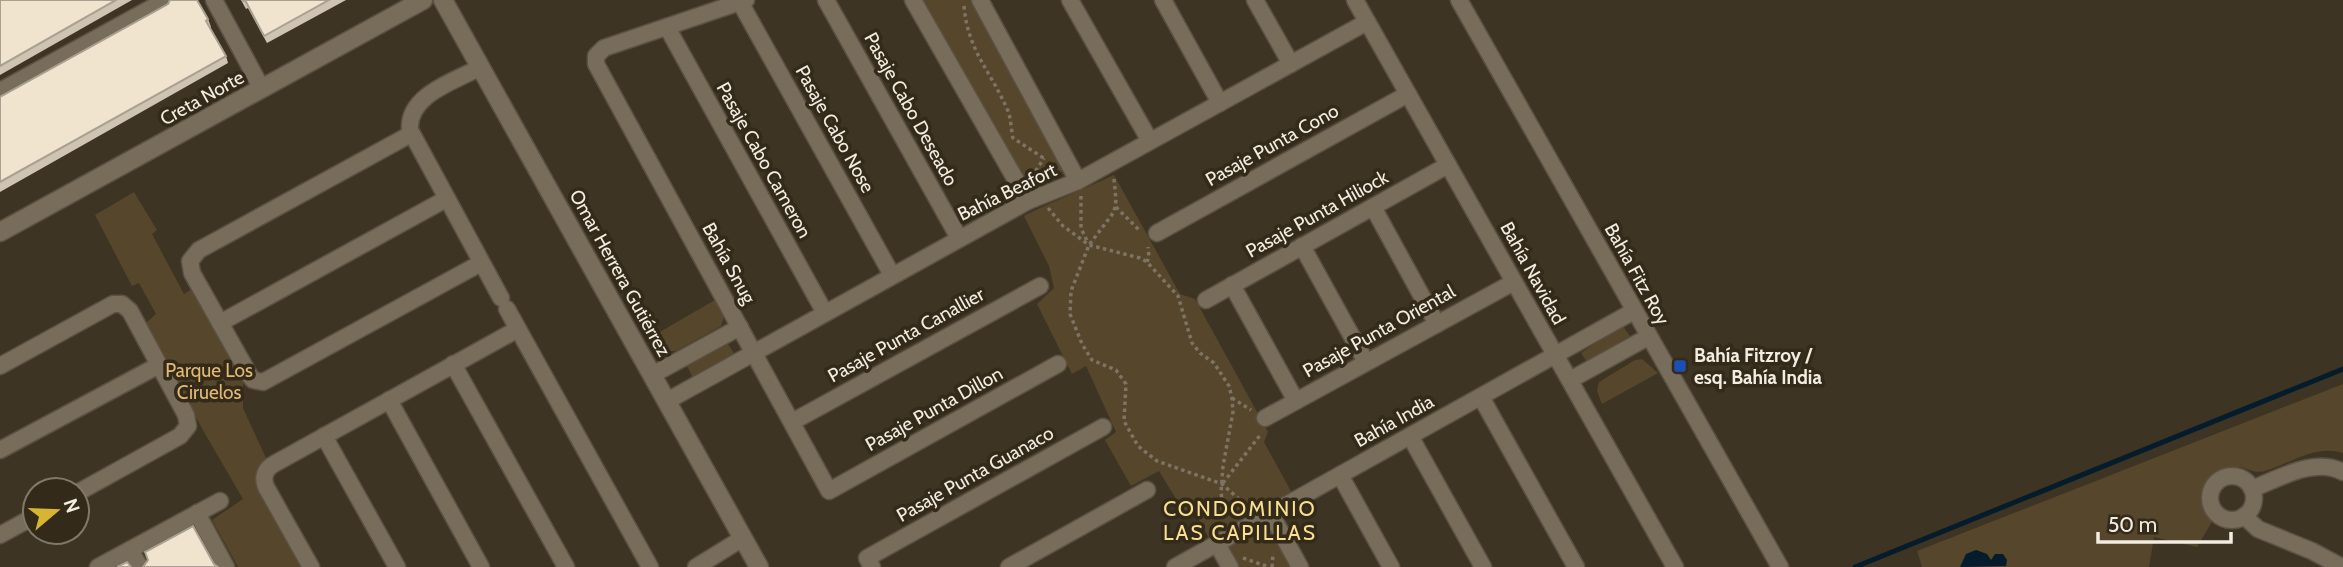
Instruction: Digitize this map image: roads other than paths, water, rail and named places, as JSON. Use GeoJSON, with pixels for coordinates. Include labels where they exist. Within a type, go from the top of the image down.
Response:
{"type":"FeatureCollection","features":[{"type":"Feature","properties":{"kind":"street"},"geometry":{"type":"LineString","coordinates":[[0,91],[166,0]]}},
{"type":"Feature","properties":{"kind":"street"},"geometry":{"type":"LineString","coordinates":[[214,0],[262,89]]}},
{"type":"Feature","properties":{"kind":"street","name":"Creta Norte"},"geometry":{"type":"LineString","coordinates":[[0,232],[423,0]]}},
{"type":"Feature","properties":{"kind":"street","name":"Omar Herrera Gutiérrez"},"geometry":{"type":"LineString","coordinates":[[443,0],[743,538],[756,566]]}},
{"type":"Feature","properties":{"kind":"street","name":"Pasaje Cabo Deseado"},"geometry":{"type":"LineString","coordinates":[[826,0],[959,238]]}},
{"type":"Feature","properties":{"kind":"street"},"geometry":{"type":"LineString","coordinates":[[914,0],[1028,201]]}},
{"type":"Feature","properties":{"kind":"street"},"geometry":{"type":"LineString","coordinates":[[980,0],[1075,182]]}},
{"type":"Feature","properties":{"kind":"street"},"geometry":{"type":"LineString","coordinates":[[1070,0],[1150,141]]}},
{"type":"Feature","properties":{"kind":"street"},"geometry":{"type":"LineString","coordinates":[[1163,0],[1220,103]]}},
{"type":"Feature","properties":{"kind":"street"},"geometry":{"type":"LineString","coordinates":[[1255,0],[1291,64]]}},
{"type":"Feature","properties":{"kind":"street","name":"Bahía Navidad"},"geometry":{"type":"LineString","coordinates":[[1355,0],[1675,567]]}},
{"type":"Feature","properties":{"kind":"street","name":"Bahía Fitz Roy"},"geometry":{"type":"LineString","coordinates":[[1459,0],[1780,567]]}},
{"type":"Feature","properties":{"kind":"street"},"geometry":{"type":"LineString","coordinates":[[667,27],[743,1]]}},
{"type":"Feature","properties":{"kind":"street","name":"Pasaje Cabo Nose"},"geometry":{"type":"LineString","coordinates":[[743,1],[892,275]]}},
{"type":"Feature","properties":{"kind":"street","name":"Bahía Beafort"},"geometry":{"type":"LineString","coordinates":[[667,401],[959,238],[1028,201],[1075,182],[1367,22]]}},
{"type":"Feature","properties":{"kind":"street","name":"Bahía Snug"},"geometry":{"type":"LineString","coordinates":[[667,27],[604,48],[596,55],[596,64],[829,491]]}},
{"type":"Feature","properties":{"kind":"street","name":"Pasaje Cabo Cameron"},"geometry":{"type":"LineString","coordinates":[[667,27],[825,313]]}},
{"type":"Feature","properties":{"kind":"street"},"geometry":{"type":"LineString","coordinates":[[481,67],[421,100],[412,111],[411,134],[650,567]]}},
{"type":"Feature","properties":{"kind":"street","name":"Pasaje Punta Cono"},"geometry":{"type":"LineString","coordinates":[[1149,237],[1408,94]]}},
{"type":"Feature","properties":{"kind":"street"},"geometry":{"type":"LineString","coordinates":[[411,134],[192,256],[190,268],[250,376],[258,382],[267,381],[481,263]]}},
{"type":"Feature","properties":{"kind":"street","name":"Pasaje Punta Hiliock"},"geometry":{"type":"LineString","coordinates":[[1206,300],[1448,165]]}},
{"type":"Feature","properties":{"kind":"street"},"geometry":{"type":"LineString","coordinates":[[220,323],[446,198]]}},
{"type":"Feature","properties":{"kind":"street"},"geometry":{"type":"LineString","coordinates":[[1373,207],[1437,324]]}},
{"type":"Feature","properties":{"kind":"street"},"geometry":{"type":"LineString","coordinates":[[1302,246],[1366,362]]}},
{"type":"Feature","properties":{"kind":"street","name":"Pasaje Punta Oriental"},"geometry":{"type":"LineString","coordinates":[[1265,418],[1514,282]]}},
{"type":"Feature","properties":{"kind":"street"},"geometry":{"type":"LineString","coordinates":[[1232,285],[1296,401]]}},
{"type":"Feature","properties":{"kind":"street","name":"Pasaje Punta Canallier"},"geometry":{"type":"LineString","coordinates":[[792,422],[1040,286]]}},
{"type":"Feature","properties":{"kind":"street"},"geometry":{"type":"LineString","coordinates":[[0,366],[117,304],[130,311],[188,421],[185,432],[91,484]]}},
{"type":"Feature","properties":{"kind":"street","name":"Bahía India"},"geometry":{"type":"LineString","coordinates":[[1175,567],[1634,311]]}},
{"type":"Feature","properties":{"kind":"street"},"geometry":{"type":"LineString","coordinates":[[652,375],[740,327]]}},
{"type":"Feature","properties":{"kind":"street"},"geometry":{"type":"LineString","coordinates":[[311,567],[266,487],[264,478],[270,466],[518,329]]}},
{"type":"Feature","properties":{"kind":"street"},"geometry":{"type":"LineString","coordinates":[[1570,380],[1648,337]]}},
{"type":"Feature","properties":{"kind":"street","name":"Pasaje Punta Dillon"},"geometry":{"type":"LineString","coordinates":[[829,491],[1058,364]]}},
{"type":"Feature","properties":{"kind":"street"},"geometry":{"type":"LineString","coordinates":[[0,450],[159,365]]}},
{"type":"Feature","properties":{"kind":"street"},"geometry":{"type":"LineString","coordinates":[[453,365],[566,567]]}},
{"type":"Feature","properties":{"kind":"street"},"geometry":{"type":"LineString","coordinates":[[1481,397],[1576,567]]}},
{"type":"Feature","properties":{"kind":"street"},"geometry":{"type":"LineString","coordinates":[[389,400],[481,567]]}},
{"type":"Feature","properties":{"kind":"street","name":"Pasaje Punta Guanaco"},"geometry":{"type":"LineString","coordinates":[[870,562],[1103,427]]}},
{"type":"Feature","properties":{"kind":"street"},"geometry":{"type":"LineString","coordinates":[[324,436],[397,567]]}},
{"type":"Feature","properties":{"kind":"street"},"geometry":{"type":"LineString","coordinates":[[1410,436],[1483,567]]}},
{"type":"Feature","properties":{"kind":"street"},"geometry":{"type":"LineString","coordinates":[[2252,489],[2315,466],[2328,466],[2343,472]]}},
{"type":"Feature","properties":{"kind":"street"},"geometry":{"type":"LineString","coordinates":[[1340,475],[1391,567]]}},
{"type":"Feature","properties":{"kind":"street"},"geometry":{"type":"LineString","coordinates":[[2224,477],[2240,478],[2252,489],[2253,504],[2245,516],[2229,520],[2221,517],[2211,504],[2210,496],[2217,481],[2224,477]]}},
{"type":"Feature","properties":{"kind":"street"},"geometry":{"type":"LineString","coordinates":[[1009,567],[1147,490]]}},
{"type":"Feature","properties":{"kind":"street"},"geometry":{"type":"LineString","coordinates":[[98,567],[220,500]]}},
{"type":"Feature","properties":{"kind":"street"},"geometry":{"type":"LineString","coordinates":[[197,513],[226,567]]}},
{"type":"Feature","properties":{"kind":"street"},"geometry":{"type":"LineString","coordinates":[[1270,514],[1300,567]]}},
{"type":"Feature","properties":{"kind":"street"},"geometry":{"type":"LineString","coordinates":[[2245,516],[2258,529],[2312,551],[2342,567]]}},
{"type":"Feature","properties":{"kind":"street"},"geometry":{"type":"LineString","coordinates":[[0,535],[21,524]]}},
{"type":"Feature","properties":{"kind":"street"},"geometry":{"type":"LineString","coordinates":[[696,567],[743,538]]}},
{"type":"Feature","properties":{"kind":"street"},"geometry":{"type":"LineString","coordinates":[[1217,544],[1230,567]]}},
{"type":"Feature","properties":{"kind":"street"},"geometry":{"type":"LineString","coordinates":[[130,550],[140,567]]}},
{"type":"Feature","properties":{"kind":"water"},"geometry":{"type":"Polygon","coordinates":[[[1976,550],[1987,554],[1991,560],[1995,554],[2003,554],[2007,560],[2006,566],[1960,567],[1966,554],[1976,550]]]}},
{"type":"Feature","properties":{"kind":"waterway"},"geometry":{"type":"LineString","coordinates":[[1855,567],[2343,369]]}},
{"type":"Feature","properties":{"kind":"place","name":"Bahía Fitzroy / esq. Bahía India"},"geometry":{"type":"Point","coordinates":[1680,366]}},
{"type":"Feature","properties":{"kind":"district","name":"CONDOMINIO LAS CAPILLAS"},"geometry":{"type":"Point","coordinates":[1240,520]}},
{"type":"Feature","properties":{"kind":"park label","name":"Parque Los Ciruelos"},"geometry":{"type":"Point","coordinates":[209,381]}}]}
